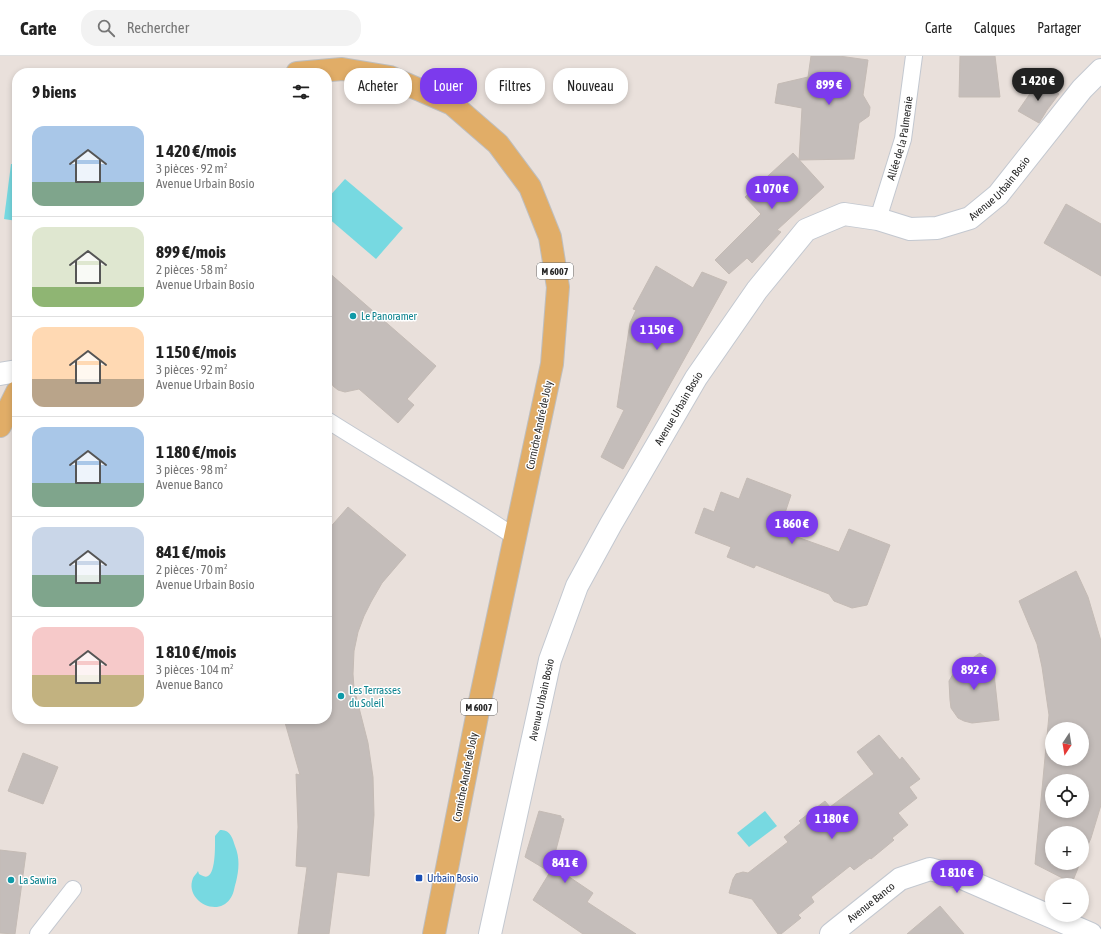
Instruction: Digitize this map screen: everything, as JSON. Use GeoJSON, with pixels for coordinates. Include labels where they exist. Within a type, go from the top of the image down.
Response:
{"type":"FeatureCollection","features":[{"type":"Feature","properties":{"kind":"main road","name":"Corniche André de Joly"},"geometry":{"type":"LineString","coordinates":[[319,68],[341,63],[390,77],[452,104],[498,144],[530,187],[550,237],[558,287],[552,364],[478,709],[434,934]]}},
{"type":"Feature","properties":{"kind":"main road"},"geometry":{"type":"LineString","coordinates":[[0,426],[12,402]]}},
{"type":"Feature","properties":{"kind":"street","name":"Avenue Urbain Bosio"},"geometry":{"type":"LineString","coordinates":[[490,934],[550,660],[577,586],[611,524],[696,378],[757,290],[806,230],[844,214],[878,220],[910,229],[937,228],[970,218],[998,195],[1082,89],[1101,70]]}},
{"type":"Feature","properties":{"kind":"street"},"geometry":{"type":"LineString","coordinates":[[0,374],[12,372]]}},
{"type":"Feature","properties":{"kind":"street","name":"Avenue Banco"},"geometry":{"type":"LineString","coordinates":[[831,934],[900,879],[930,869],[962,878],[1091,934]]}},
{"type":"Feature","properties":{"kind":"lane","name":"Allée de la Palmeraie"},"geometry":{"type":"LineString","coordinates":[[878,220],[903,139],[914,56]]}},
{"type":"Feature","properties":{"kind":"lane"},"geometry":{"type":"LineString","coordinates":[[332,423],[474,510],[515,537]]}},
{"type":"Feature","properties":{"kind":"lane"},"geometry":{"type":"LineString","coordinates":[[38,934],[73,888]]}},
{"type":"Feature","properties":{"kind":"water"},"geometry":{"type":"Polygon","coordinates":[[[11,164],[12,164],[12,220],[4,219],[11,164]]]}},
{"type":"Feature","properties":{"kind":"water"},"geometry":{"type":"Polygon","coordinates":[[[345,179],[403,228],[376,259],[332,221],[332,193],[345,179]]]}},
{"type":"Feature","properties":{"kind":"water"},"geometry":{"type":"Polygon","coordinates":[[[765,811],[777,826],[749,847],[737,833],[765,811]]]}},
{"type":"Feature","properties":{"kind":"water"},"geometry":{"type":"Polygon","coordinates":[[[220,830],[229,833],[233,840],[238,855],[238,873],[230,899],[217,907],[210,907],[197,899],[191,886],[193,878],[198,871],[199,874],[204,877],[207,877],[211,873],[214,864],[215,836],[220,830]]]}},
{"type":"Feature","properties":{"kind":"building"},"geometry":{"type":"Polygon","coordinates":[[[811,56],[839,56],[868,60],[863,95],[870,107],[869,116],[859,123],[854,159],[799,160],[802,108],[775,103],[778,84],[808,77],[811,56]]]}},
{"type":"Feature","properties":{"kind":"building"},"geometry":{"type":"Polygon","coordinates":[[[960,56],[995,56],[1000,97],[959,97],[960,56]]]}},
{"type":"Feature","properties":{"kind":"building"},"geometry":{"type":"Polygon","coordinates":[[[1038,82],[1059,94],[1039,123],[1018,111],[1038,82]]]}},
{"type":"Feature","properties":{"kind":"building"},"geometry":{"type":"Polygon","coordinates":[[[793,153],[824,187],[777,230],[781,232],[752,263],[747,258],[729,274],[715,260],[761,214],[745,197],[793,153]]]}},
{"type":"Feature","properties":{"kind":"building"},"geometry":{"type":"Polygon","coordinates":[[[1066,204],[1101,224],[1101,276],[1044,243],[1066,204]]]}},
{"type":"Feature","properties":{"kind":"building"},"geometry":{"type":"Polygon","coordinates":[[[656,266],[693,288],[702,272],[727,282],[623,469],[601,457],[624,410],[617,407],[630,323],[636,310],[633,309],[656,266]]]}},
{"type":"Feature","properties":{"kind":"building","name":"Le Panoramer"},"geometry":{"type":"Polygon","coordinates":[[[332,275],[436,366],[407,399],[414,405],[398,423],[359,389],[345,392],[338,390],[333,386],[332,275]]]}},
{"type":"Feature","properties":{"kind":"building"},"geometry":{"type":"Polygon","coordinates":[[[747,478],[791,495],[784,516],[801,522],[797,537],[839,552],[849,529],[890,545],[867,605],[852,608],[834,601],[829,594],[756,565],[754,568],[727,557],[731,547],[695,533],[704,508],[714,512],[721,492],[739,499],[747,478]]]}},
{"type":"Feature","properties":{"kind":"building","name":"Les Terrasses du Soleil"},"geometry":{"type":"Polygon","coordinates":[[[348,507],[406,555],[382,583],[371,602],[358,632],[354,651],[354,688],[368,743],[373,777],[374,815],[369,876],[337,872],[329,934],[298,934],[307,867],[296,866],[298,827],[296,774],[300,775],[285,724],[332,724],[332,525],[348,507]]]}},
{"type":"Feature","properties":{"kind":"building"},"geometry":{"type":"Polygon","coordinates":[[[1076,571],[1088,597],[1101,641],[1101,805],[1089,843],[1089,826],[1045,826],[1045,869],[1035,864],[1045,758],[1045,766],[1089,766],[1089,722],[1048,722],[1049,715],[1037,644],[1019,601],[1076,571]]]}},
{"type":"Feature","properties":{"kind":"building"},"geometry":{"type":"Polygon","coordinates":[[[980,653],[993,664],[999,720],[972,723],[958,718],[951,708],[949,681],[956,669],[980,653]]]}},
{"type":"Feature","properties":{"kind":"building"},"geometry":{"type":"Polygon","coordinates":[[[879,735],[900,760],[902,757],[920,779],[909,787],[917,798],[898,813],[908,825],[892,838],[894,840],[871,859],[870,858],[854,870],[850,866],[811,897],[814,902],[798,915],[801,918],[781,934],[778,934],[752,899],[729,893],[733,879],[736,874],[743,872],[748,873],[788,842],[784,837],[801,823],[799,821],[825,801],[830,807],[874,774],[857,752],[879,735]]]}},
{"type":"Feature","properties":{"kind":"building"},"geometry":{"type":"Polygon","coordinates":[[[23,753],[58,767],[43,804],[8,791],[23,753]]]}},
{"type":"Feature","properties":{"kind":"building"},"geometry":{"type":"Polygon","coordinates":[[[539,811],[561,816],[561,818],[564,819],[551,869],[553,866],[593,893],[587,902],[636,934],[583,934],[533,900],[550,872],[525,857],[539,811]]]}},
{"type":"Feature","properties":{"kind":"building","name":"La Sawira"},"geometry":{"type":"Polygon","coordinates":[[[0,850],[26,853],[15,934],[0,933],[0,850]]]}},
{"type":"Feature","properties":{"kind":"building"},"geometry":{"type":"Polygon","coordinates":[[[1047,870],[1077,870],[1074,878],[1062,878],[1047,870]]]}},
{"type":"Feature","properties":{"kind":"building"},"geometry":{"type":"Polygon","coordinates":[[[940,906],[964,934],[907,934],[940,906]]]}},
{"type":"Feature","properties":{"kind":"place","name":"Le Panoramer"},"geometry":{"type":"Point","coordinates":[353,316]}},
{"type":"Feature","properties":{"kind":"place","name":"Les Terrasses du Soleil"},"geometry":{"type":"Point","coordinates":[341,696]}},
{"type":"Feature","properties":{"kind":"place","name":"Urbain Bosio"},"geometry":{"type":"Point","coordinates":[419,878]}},
{"type":"Feature","properties":{"kind":"place","name":"La Sawira"},"geometry":{"type":"Point","coordinates":[11,880]}}]}
